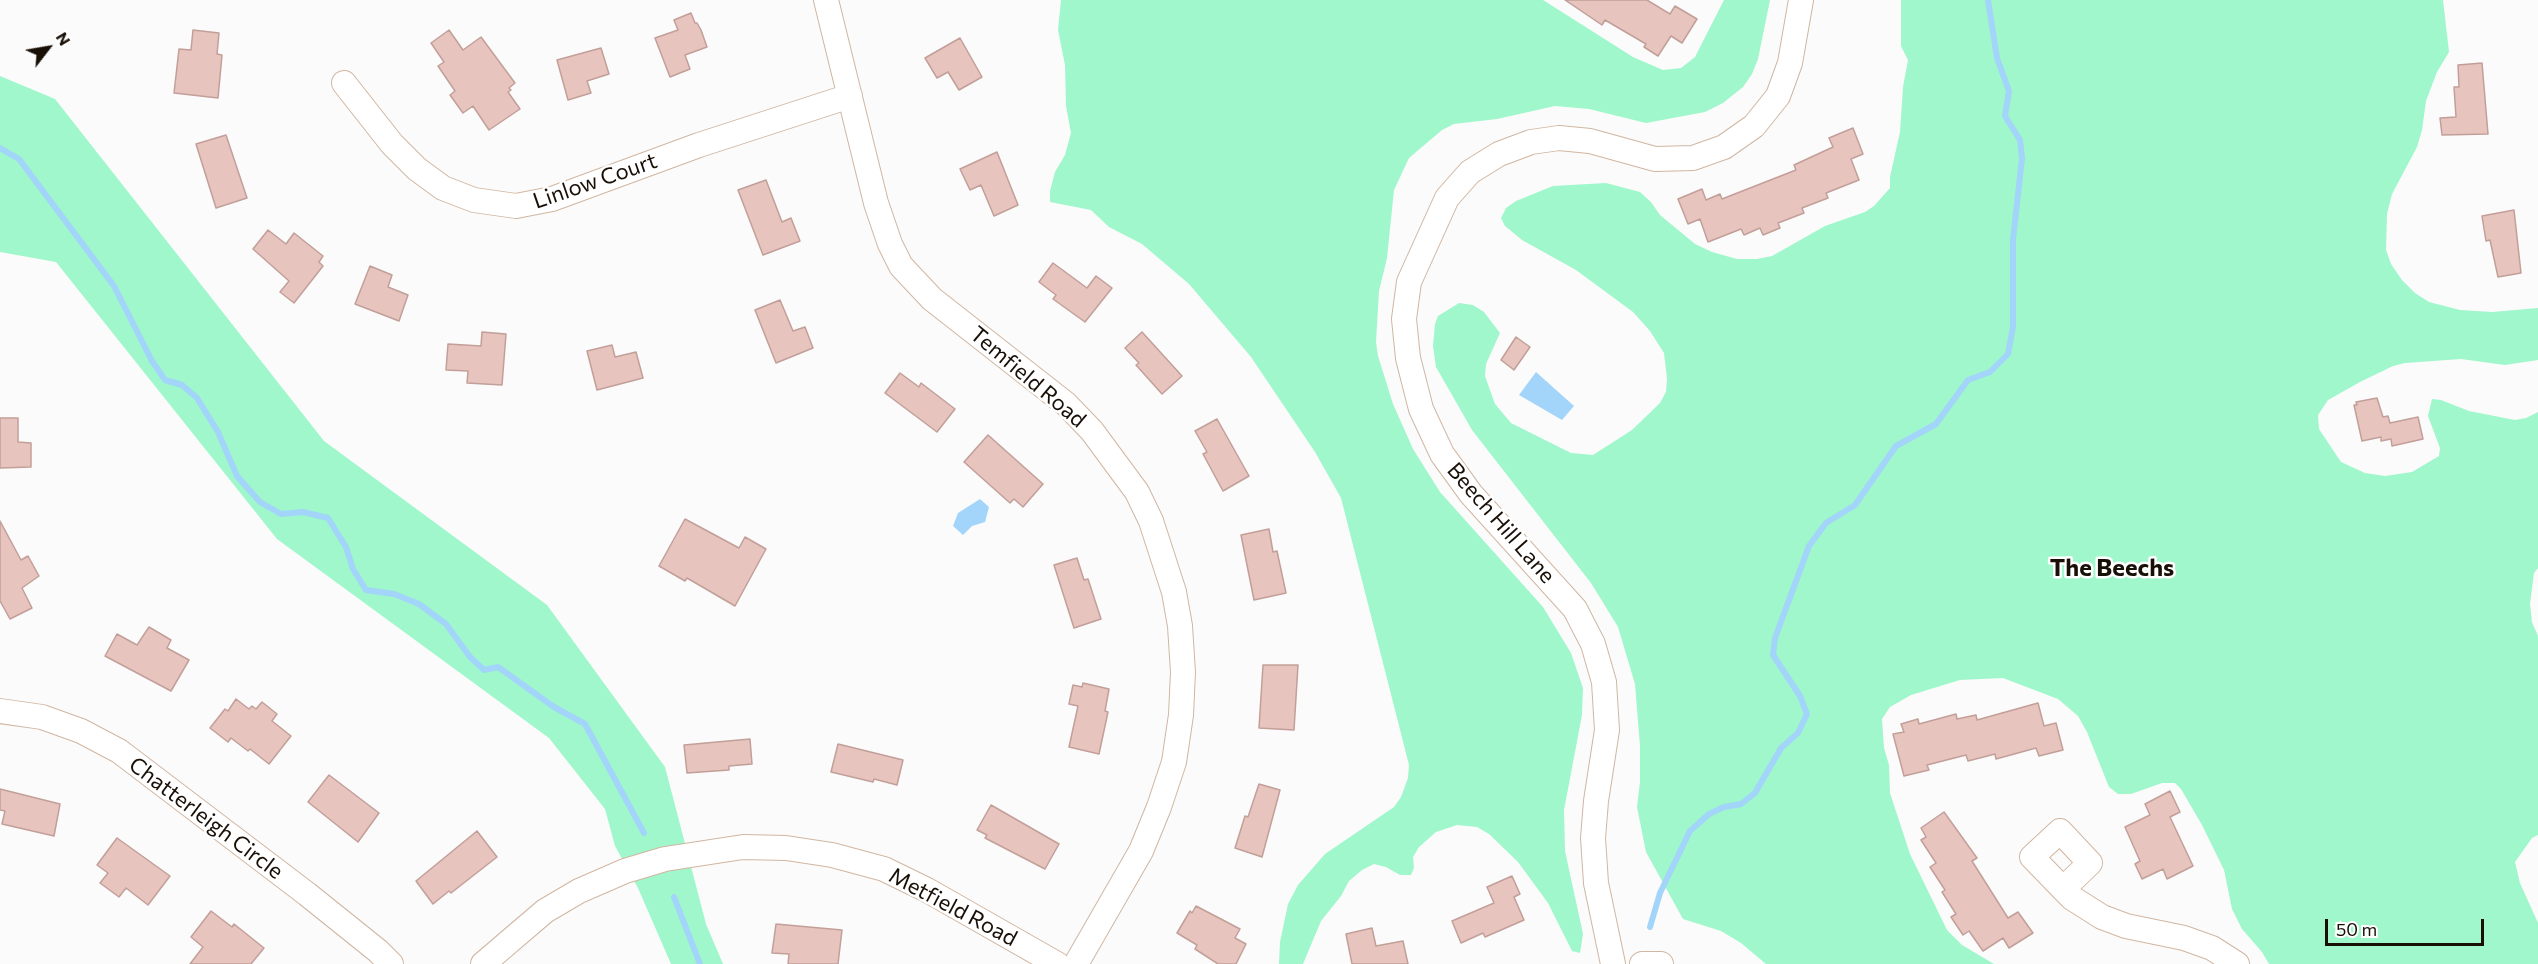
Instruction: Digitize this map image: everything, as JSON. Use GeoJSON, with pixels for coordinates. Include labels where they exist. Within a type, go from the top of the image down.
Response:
{"type":"FeatureCollection","features":[{"type":"Feature","properties":{"kind":"street","name":"Temfield Road"},"geometry":{"type":"LineString","coordinates":[[826,0],[876,203],[890,244],[901,266],[932,299],[1066,404],[1092,431],[1137,492],[1152,521],[1174,592],[1180,626],[1183,672],[1181,715],[1174,762],[1159,807],[1140,851],[1076,964]]}},
{"type":"Feature","properties":{"kind":"street","name":"Beech Hill Lane"},"geometry":{"type":"LineString","coordinates":[[1613,964],[1596,883],[1593,838],[1607,730],[1604,682],[1593,644],[1575,609],[1471,494],[1442,454],[1421,409],[1408,358],[1404,319],[1409,282],[1447,198],[1470,172],[1499,154],[1531,142],[1559,138],[1590,141],[1655,159],[1692,158],[1724,147],[1754,126],[1778,96],[1790,63],[1801,0]]}},
{"type":"Feature","properties":{"kind":"street","name":"Linlow Court"},"geometry":{"type":"LineString","coordinates":[[344,83],[392,144],[417,169],[443,188],[474,200],[516,206],[552,199],[699,145],[850,96]]}},
{"type":"Feature","properties":{"kind":"street","name":"Chatterleigh Circle"},"geometry":{"type":"LineString","coordinates":[[0,711],[42,717],[81,731],[119,751],[307,894],[391,964]]}},
{"type":"Feature","properties":{"kind":"street","name":"Metfield Road"},"geometry":{"type":"LineString","coordinates":[[483,964],[545,911],[579,891],[625,871],[666,859],[743,847],[786,848],[832,855],[884,869],[927,890],[1057,964]]}},
{"type":"Feature","properties":{"kind":"street"},"geometry":{"type":"LineString","coordinates":[[2063,889],[2072,898],[2102,917],[2126,926],[2193,941],[2212,948],[2237,964]]}},
{"type":"Feature","properties":{"kind":"street"},"geometry":{"type":"LineString","coordinates":[[1642,964],[1661,964]]}},
{"type":"Feature","properties":{"kind":"green space"},"geometry":{"type":"Polygon","coordinates":[[[1061,0],[1543,0],[1633,57],[1663,70],[1681,68],[1695,57],[1724,0],[1770,0],[1758,59],[1752,74],[1743,87],[1723,103],[1705,112],[1646,123],[1589,109],[1555,106],[1497,119],[1454,124],[1442,130],[1409,158],[1394,190],[1387,258],[1379,291],[1376,342],[1393,404],[1413,449],[1440,492],[1543,607],[1571,653],[1583,688],[1582,715],[1564,810],[1565,851],[1583,934],[1580,953],[1572,951],[1548,903],[1518,862],[1489,834],[1477,827],[1457,825],[1436,832],[1419,847],[1413,857],[1414,868],[1411,875],[1400,875],[1386,867],[1374,864],[1362,870],[1349,881],[1341,896],[1321,921],[1303,964],[1279,964],[1280,942],[1288,904],[1298,885],[1325,854],[1394,807],[1401,797],[1408,778],[1409,765],[1341,498],[1315,452],[1251,357],[1189,284],[1142,244],[1109,227],[1091,210],[1050,202],[1050,191],[1055,172],[1065,155],[1071,133],[1066,106],[1065,65],[1058,30],[1061,0]]]}},
{"type":"Feature","properties":{"kind":"green space"},"geometry":{"type":"Polygon","coordinates":[[[1901,0],[2443,0],[2449,52],[2437,72],[2426,101],[2417,147],[2392,194],[2387,214],[2386,250],[2391,264],[2402,280],[2415,293],[2429,302],[2460,310],[2492,312],[2538,308],[2538,360],[2505,365],[2461,359],[2393,366],[2328,400],[2318,415],[2319,429],[2341,462],[2365,473],[2385,476],[2412,472],[2439,456],[2440,448],[2428,416],[2432,399],[2441,400],[2469,411],[2515,420],[2538,412],[2538,568],[2534,573],[2530,604],[2532,622],[2538,636],[2538,835],[2532,838],[2515,862],[2520,883],[2538,923],[2538,964],[2269,964],[2242,929],[2232,909],[2224,870],[2181,789],[2175,783],[2162,783],[2131,794],[2118,794],[2109,787],[2087,732],[2078,716],[2058,699],[2003,678],[1960,680],[1911,695],[1890,707],[1882,719],[1884,748],[1889,765],[1890,793],[1910,854],[1947,930],[1962,945],[1994,964],[1766,964],[1741,943],[1721,931],[1683,919],[1646,852],[1637,807],[1640,746],[1635,684],[1618,627],[1591,583],[1472,430],[1436,367],[1433,346],[1435,324],[1438,316],[1459,303],[1473,305],[1484,312],[1500,333],[1486,364],[1485,376],[1495,404],[1511,423],[1571,453],[1593,455],[1632,430],[1660,403],[1666,392],[1664,353],[1650,331],[1633,312],[1576,270],[1522,240],[1505,226],[1501,218],[1506,208],[1516,201],[1553,186],[1606,183],[1640,192],[1660,215],[1695,244],[1712,252],[1737,259],[1772,256],[1825,226],[1865,212],[1874,206],[1890,188],[1890,177],[1900,132],[1903,87],[1908,60],[1901,46],[1901,0]]]}},
{"type":"Feature","properties":{"kind":"green space"},"geometry":{"type":"Polygon","coordinates":[[[0,76],[55,99],[324,441],[547,605],[665,767],[706,924],[723,964],[671,964],[638,888],[615,846],[605,809],[549,738],[277,539],[56,262],[0,252],[0,76]]]}},
{"type":"Feature","properties":{"kind":"water"},"geometry":{"type":"Polygon","coordinates":[[[1536,372],[1574,406],[1562,420],[1519,395],[1536,372]]]}},
{"type":"Feature","properties":{"kind":"water"},"geometry":{"type":"Polygon","coordinates":[[[980,499],[989,507],[985,522],[972,526],[963,535],[953,526],[958,513],[980,499]]]}},
{"type":"Feature","properties":{"kind":"building"},"geometry":{"type":"Polygon","coordinates":[[[1565,0],[1647,0],[1670,14],[1675,6],[1697,19],[1682,43],[1671,36],[1658,56],[1644,47],[1646,44],[1605,20],[1602,25],[1565,0]]]}},
{"type":"Feature","properties":{"kind":"building"},"geometry":{"type":"Polygon","coordinates":[[[691,13],[701,30],[707,47],[685,55],[690,69],[670,77],[655,38],[678,30],[674,20],[691,13]]]}},
{"type":"Feature","properties":{"kind":"building"},"geometry":{"type":"Polygon","coordinates":[[[193,30],[219,33],[217,54],[222,55],[218,98],[174,93],[179,49],[191,50],[193,30]]]}},
{"type":"Feature","properties":{"kind":"building"},"geometry":{"type":"Polygon","coordinates":[[[449,30],[463,50],[481,37],[515,83],[508,92],[520,109],[489,130],[473,106],[463,113],[450,95],[455,91],[438,66],[444,62],[431,43],[449,30]]]}},
{"type":"Feature","properties":{"kind":"building"},"geometry":{"type":"Polygon","coordinates":[[[960,38],[982,77],[959,90],[948,72],[937,78],[925,58],[960,38]]]}},
{"type":"Feature","properties":{"kind":"building"},"geometry":{"type":"Polygon","coordinates":[[[601,48],[609,74],[587,81],[591,93],[568,100],[557,60],[601,48]]]}},
{"type":"Feature","properties":{"kind":"building"},"geometry":{"type":"Polygon","coordinates":[[[2482,63],[2488,134],[2442,135],[2440,118],[2456,117],[2454,87],[2459,87],[2458,65],[2482,63]]]}},
{"type":"Feature","properties":{"kind":"building"},"geometry":{"type":"Polygon","coordinates":[[[1853,128],[1863,154],[1851,159],[1859,180],[1826,193],[1828,198],[1802,208],[1804,213],[1778,223],[1780,228],[1763,235],[1760,228],[1744,235],[1741,229],[1708,242],[1700,219],[1688,224],[1678,199],[1702,189],[1706,200],[1720,194],[1722,199],[1796,170],[1794,165],[1833,147],[1829,138],[1853,128]]]}},
{"type":"Feature","properties":{"kind":"building"},"geometry":{"type":"Polygon","coordinates":[[[226,135],[247,198],[216,208],[196,144],[226,135]]]}},
{"type":"Feature","properties":{"kind":"building"},"geometry":{"type":"Polygon","coordinates":[[[997,152],[1018,205],[994,216],[981,185],[970,190],[960,169],[997,152]]]}},
{"type":"Feature","properties":{"kind":"building"},"geometry":{"type":"Polygon","coordinates":[[[766,180],[782,222],[791,218],[800,241],[763,255],[738,190],[766,180]]]}},
{"type":"Feature","properties":{"kind":"building"},"geometry":{"type":"Polygon","coordinates":[[[2514,210],[2521,273],[2498,277],[2490,240],[2486,241],[2482,216],[2514,210]]]}},
{"type":"Feature","properties":{"kind":"building"},"geometry":{"type":"Polygon","coordinates":[[[268,230],[286,244],[294,233],[323,256],[319,262],[323,266],[294,303],[280,292],[289,281],[253,249],[268,230]]]}},
{"type":"Feature","properties":{"kind":"building"},"geometry":{"type":"Polygon","coordinates":[[[1053,263],[1087,288],[1096,276],[1112,288],[1085,322],[1053,299],[1056,295],[1039,282],[1053,263]]]}},
{"type":"Feature","properties":{"kind":"building"},"geometry":{"type":"Polygon","coordinates":[[[370,266],[392,275],[388,287],[408,295],[399,321],[355,304],[370,266]]]}},
{"type":"Feature","properties":{"kind":"building"},"geometry":{"type":"Polygon","coordinates":[[[780,300],[793,331],[805,327],[813,348],[776,363],[755,310],[780,300]]]}},
{"type":"Feature","properties":{"kind":"building"},"geometry":{"type":"Polygon","coordinates":[[[482,332],[506,334],[502,385],[467,383],[468,371],[446,370],[448,344],[481,346],[482,332]]]}},
{"type":"Feature","properties":{"kind":"building"},"geometry":{"type":"Polygon","coordinates":[[[1142,332],[1182,376],[1162,394],[1136,365],[1139,363],[1125,348],[1142,332]]]}},
{"type":"Feature","properties":{"kind":"building"},"geometry":{"type":"Polygon","coordinates":[[[1516,337],[1530,347],[1514,370],[1501,360],[1516,337]]]}},
{"type":"Feature","properties":{"kind":"building"},"geometry":{"type":"Polygon","coordinates":[[[612,345],[615,357],[636,352],[643,378],[597,390],[587,351],[612,345]]]}},
{"type":"Feature","properties":{"kind":"building"},"geometry":{"type":"Polygon","coordinates":[[[900,373],[919,387],[921,383],[955,409],[937,432],[885,393],[900,373]]]}},
{"type":"Feature","properties":{"kind":"building"},"geometry":{"type":"Polygon","coordinates":[[[2377,398],[2383,417],[2388,416],[2390,423],[2418,417],[2423,439],[2392,446],[2391,439],[2381,441],[2381,437],[2362,441],[2354,405],[2357,405],[2356,402],[2377,398]]]}},
{"type":"Feature","properties":{"kind":"building"},"geometry":{"type":"Polygon","coordinates":[[[0,418],[18,418],[18,442],[31,443],[31,467],[0,468],[0,418]]]}},
{"type":"Feature","properties":{"kind":"building"},"geometry":{"type":"Polygon","coordinates":[[[1217,419],[1249,476],[1223,491],[1203,454],[1207,452],[1195,431],[1217,419]]]}},
{"type":"Feature","properties":{"kind":"building"},"geometry":{"type":"Polygon","coordinates":[[[988,435],[1043,484],[1023,507],[1014,499],[1010,503],[964,462],[988,435]]]}},
{"type":"Feature","properties":{"kind":"building"},"geometry":{"type":"Polygon","coordinates":[[[685,519],[739,548],[745,537],[766,549],[735,606],[687,578],[685,581],[659,566],[685,519]]]}},
{"type":"Feature","properties":{"kind":"building"},"geometry":{"type":"Polygon","coordinates":[[[0,521],[21,560],[28,556],[39,576],[22,588],[32,608],[10,619],[0,601],[0,521]]]}},
{"type":"Feature","properties":{"kind":"building"},"geometry":{"type":"Polygon","coordinates":[[[1269,529],[1273,552],[1277,551],[1286,593],[1254,600],[1241,535],[1269,529]]]}},
{"type":"Feature","properties":{"kind":"building"},"geometry":{"type":"Polygon","coordinates":[[[1077,558],[1084,580],[1088,579],[1101,619],[1074,628],[1054,565],[1077,558]]]}},
{"type":"Feature","properties":{"kind":"building"},"geometry":{"type":"Polygon","coordinates":[[[149,627],[171,640],[167,648],[189,660],[171,691],[105,656],[117,634],[137,645],[149,627]]]}},
{"type":"Feature","properties":{"kind":"building"},"geometry":{"type":"Polygon","coordinates":[[[1263,665],[1298,665],[1294,730],[1259,728],[1263,665]]]}},
{"type":"Feature","properties":{"kind":"building"},"geometry":{"type":"Polygon","coordinates":[[[1083,683],[1109,689],[1105,711],[1108,712],[1099,754],[1069,747],[1078,706],[1069,704],[1073,685],[1082,687],[1083,683]]]}},
{"type":"Feature","properties":{"kind":"building"},"geometry":{"type":"Polygon","coordinates":[[[236,699],[249,709],[252,706],[256,709],[262,702],[277,714],[272,721],[291,736],[269,764],[250,749],[248,751],[231,738],[228,742],[210,728],[225,709],[228,711],[236,699]]]}},
{"type":"Feature","properties":{"kind":"building"},"geometry":{"type":"Polygon","coordinates":[[[2038,703],[2044,726],[2056,723],[2063,750],[2039,756],[2036,748],[1996,759],[1995,754],[1968,761],[1966,755],[1927,765],[1929,770],[1904,776],[1893,734],[1904,732],[1901,724],[1918,719],[1919,724],[1956,714],[1957,719],[1976,715],[1977,720],[2038,703]]]}},
{"type":"Feature","properties":{"kind":"building"},"geometry":{"type":"Polygon","coordinates":[[[750,739],[752,764],[729,766],[729,770],[687,773],[684,745],[750,739]]]}},
{"type":"Feature","properties":{"kind":"building"},"geometry":{"type":"Polygon","coordinates":[[[838,744],[903,760],[897,785],[831,772],[838,744]]]}},
{"type":"Feature","properties":{"kind":"building"},"geometry":{"type":"Polygon","coordinates":[[[329,775],[379,813],[358,842],[308,802],[329,775]]]}},
{"type":"Feature","properties":{"kind":"building"},"geometry":{"type":"Polygon","coordinates":[[[1259,784],[1280,790],[1262,857],[1235,848],[1245,816],[1248,817],[1259,784]]]}},
{"type":"Feature","properties":{"kind":"building"},"geometry":{"type":"Polygon","coordinates":[[[0,789],[60,804],[54,836],[2,824],[5,811],[0,810],[0,789]]]}},
{"type":"Feature","properties":{"kind":"building"},"geometry":{"type":"Polygon","coordinates":[[[2170,791],[2180,812],[2170,817],[2193,866],[2167,879],[2163,869],[2142,879],[2135,864],[2140,861],[2125,827],[2150,815],[2145,804],[2170,791]]]}},
{"type":"Feature","properties":{"kind":"building"},"geometry":{"type":"Polygon","coordinates":[[[991,805],[1059,844],[1045,869],[985,838],[987,835],[977,830],[991,805]]]}},
{"type":"Feature","properties":{"kind":"building"},"geometry":{"type":"Polygon","coordinates":[[[1944,812],[1977,858],[1972,861],[2008,918],[2018,912],[2033,933],[2009,948],[2003,938],[1983,951],[1969,931],[1963,935],[1951,917],[1956,914],[1942,892],[1945,890],[1930,867],[1936,863],[1921,840],[1926,837],[1921,828],[1944,812]]]}},
{"type":"Feature","properties":{"kind":"building"},"geometry":{"type":"Polygon","coordinates":[[[477,831],[497,857],[433,904],[416,881],[477,831]]]}},
{"type":"Feature","properties":{"kind":"building"},"geometry":{"type":"Polygon","coordinates":[[[117,838],[170,876],[148,905],[126,888],[119,897],[100,883],[108,873],[97,865],[117,838]]]}},
{"type":"Feature","properties":{"kind":"building"},"geometry":{"type":"Polygon","coordinates":[[[1512,876],[1520,894],[1514,897],[1524,920],[1485,937],[1483,933],[1461,943],[1452,921],[1494,903],[1487,887],[1512,876]]]}},
{"type":"Feature","properties":{"kind":"building"},"geometry":{"type":"Polygon","coordinates":[[[1196,906],[1240,929],[1235,938],[1246,944],[1236,964],[1218,964],[1195,949],[1197,945],[1177,933],[1190,911],[1192,913],[1196,906]]]}},
{"type":"Feature","properties":{"kind":"building"},"geometry":{"type":"Polygon","coordinates":[[[211,911],[232,927],[234,924],[264,948],[251,964],[190,964],[203,947],[191,937],[211,911]]]}},
{"type":"Feature","properties":{"kind":"building"},"geometry":{"type":"Polygon","coordinates":[[[776,924],[842,930],[838,964],[788,964],[789,954],[772,953],[776,924]]]}},
{"type":"Feature","properties":{"kind":"building"},"geometry":{"type":"Polygon","coordinates":[[[1372,928],[1376,946],[1403,941],[1408,964],[1352,964],[1346,934],[1372,928]]]}},
{"type":"Feature","properties":{"kind":"waterway"},"geometry":{"type":"LineString","coordinates":[[1650,927],[1660,893],[1690,831],[1709,814],[1724,807],[1741,804],[1755,793],[1781,748],[1798,733],[1807,714],[1800,696],[1773,655],[1775,638],[1809,546],[1826,523],[1855,505],[1896,446],[1936,424],[1968,380],[1990,372],[2008,354],[2013,327],[2013,240],[2022,158],[2020,140],[2005,116],[2009,91],[1997,58],[1988,0]]}},
{"type":"Feature","properties":{"kind":"waterway"},"geometry":{"type":"LineString","coordinates":[[0,148],[19,159],[114,286],[152,361],[165,380],[182,385],[197,398],[218,432],[237,476],[260,502],[281,514],[303,512],[328,518],[346,547],[353,569],[366,590],[394,594],[419,604],[446,624],[470,657],[484,670],[498,667],[554,707],[585,724],[644,833]]}},
{"type":"Feature","properties":{"kind":"waterway"},"geometry":{"type":"LineString","coordinates":[[674,897],[700,964]]}},
{"type":"Feature","properties":{"kind":"district","name":"The Beechs"},"geometry":{"type":"Point","coordinates":[2112,568]}}]}
